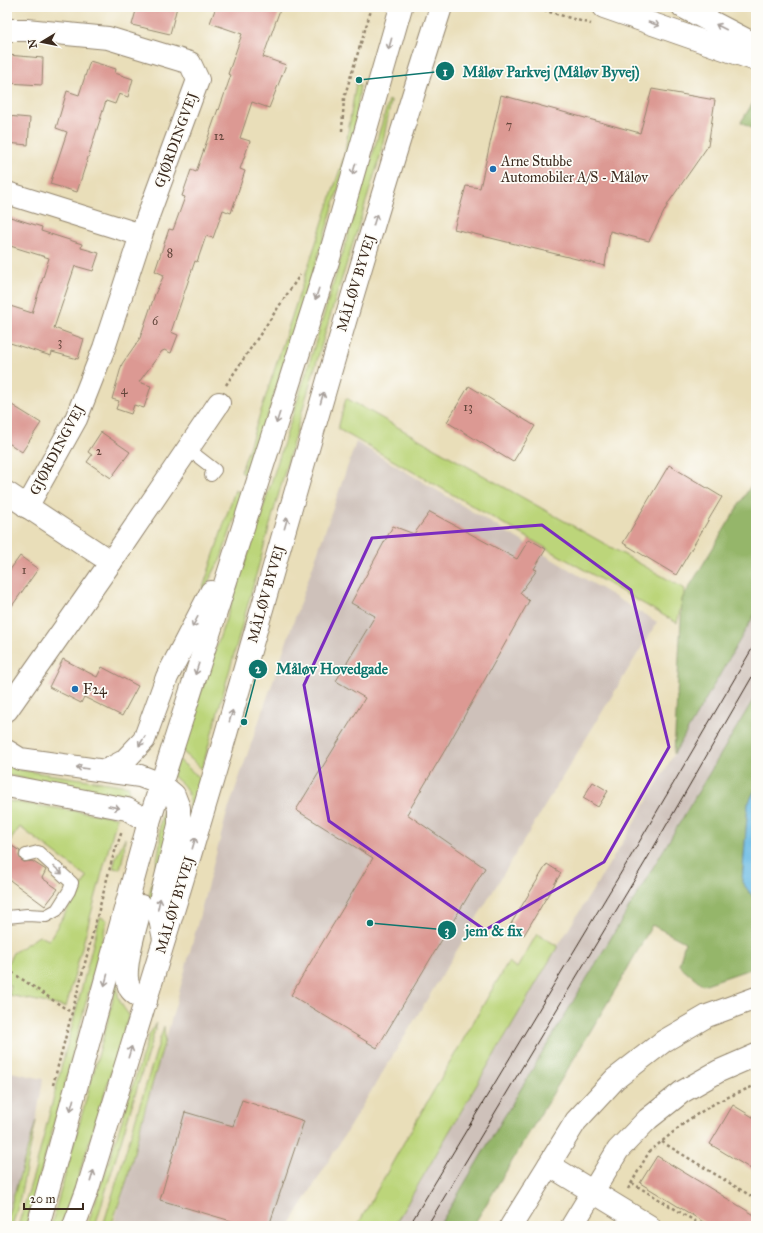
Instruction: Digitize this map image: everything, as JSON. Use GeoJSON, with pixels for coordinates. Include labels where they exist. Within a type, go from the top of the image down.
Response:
{"type":"FeatureCollection","features":[{"type":"Feature","properties":{"kind":"main road"},"geometry":{"type":"LineString","coordinates":[[38,1226],[160,784],[329,258],[401,7]]}},
{"type":"Feature","properties":{"kind":"main road","name":"MÅLØV BYVEJ"},"geometry":{"type":"LineString","coordinates":[[74,1226],[89,1183],[164,942],[222,746],[329,372],[402,128],[441,7]]}},
{"type":"Feature","properties":{"kind":"main road"},"geometry":{"type":"LineString","coordinates":[[604,7],[756,60]]}},
{"type":"Feature","properties":{"kind":"main road"},"geometry":{"type":"LineString","coordinates":[[683,7],[756,45]]}},
{"type":"Feature","properties":{"kind":"main road","name":"GJØRDINGVEJ"},"geometry":{"type":"LineString","coordinates":[[7,30],[26,30],[108,38],[190,63],[198,80],[141,235],[104,348],[76,419],[27,507]]}},
{"type":"Feature","properties":{"kind":"main road"},"geometry":{"type":"LineString","coordinates":[[7,192],[141,235]]}},
{"type":"Feature","properties":{"kind":"main road"},"geometry":{"type":"LineString","coordinates":[[7,710],[111,562],[219,404]]}},
{"type":"Feature","properties":{"kind":"main road"},"geometry":{"type":"LineString","coordinates":[[7,493],[111,562]]}},
{"type":"Feature","properties":{"kind":"main road"},"geometry":{"type":"LineString","coordinates":[[105,771],[124,761],[144,740],[167,678],[239,538]]}},
{"type":"Feature","properties":{"kind":"main road"},"geometry":{"type":"LineString","coordinates":[[7,750],[20,759],[140,776],[160,784],[174,795],[180,808],[179,826],[158,909],[164,942]]}},
{"type":"Feature","properties":{"kind":"main road"},"geometry":{"type":"LineString","coordinates":[[7,786],[127,809],[149,822]]}},
{"type":"Feature","properties":{"kind":"main road"},"geometry":{"type":"LineString","coordinates":[[142,847],[145,888],[126,968],[127,981],[131,990],[146,1001]]}},
{"type":"Feature","properties":{"kind":"main road"},"geometry":{"type":"LineString","coordinates":[[511,1226],[576,1121],[615,1079],[664,1041],[707,1016],[756,998]]}},
{"type":"Feature","properties":{"kind":"main road"},"geometry":{"type":"LineString","coordinates":[[572,1226],[618,1150],[648,1119],[688,1089],[719,1070],[756,1055]]}},
{"type":"Feature","properties":{"kind":"main road"},"geometry":{"type":"LineString","coordinates":[[549,1165],[649,1226]]}},
{"type":"Feature","properties":{"kind":"lane"},"geometry":{"type":"LineString","coordinates":[[188,449],[216,470],[211,476]]}},
{"type":"Feature","properties":{"kind":"lane"},"geometry":{"type":"LineString","coordinates":[[7,917],[28,915],[46,916],[57,910],[69,891],[72,883],[38,852],[26,855]]}},
{"type":"Feature","properties":{"kind":"path"},"geometry":{"type":"LineString","coordinates":[[342,137],[344,98],[372,7]]}},
{"type":"Feature","properties":{"kind":"path"},"geometry":{"type":"LineString","coordinates":[[219,404],[221,392],[302,272]]}},
{"type":"Feature","properties":{"kind":"path"},"geometry":{"type":"LineString","coordinates":[[7,968],[72,1013]]}},
{"type":"Feature","properties":{"kind":"path"},"geometry":{"type":"LineString","coordinates":[[618,1207],[649,1152],[688,1120],[717,1102],[756,1085]]}},
{"type":"Feature","properties":{"kind":"path"},"geometry":{"type":"LineString","coordinates":[[662,1142],[756,1199]]}},
{"type":"Feature","properties":{"kind":"path"},"geometry":{"type":"LineString","coordinates":[[632,1183],[703,1226]]}},
{"type":"Feature","properties":{"kind":"highlighted area"},"geometry":{"type":"Polygon","coordinates":[[[542,525],[631,590],[669,747],[604,862],[485,930],[329,821],[304,685],[372,538],[542,525]]]}},
{"type":"Feature","properties":{"kind":"shaded area"},"geometry":{"type":"Polygon","coordinates":[[[356,442],[657,622],[289,1226],[113,1226],[180,989],[227,813],[356,442]]]}},
{"type":"Feature","properties":{"kind":"shaded area"},"geometry":{"type":"Polygon","coordinates":[[[756,612],[756,695],[439,1226],[394,1226],[558,946],[629,832],[756,612]]]}},
{"type":"Feature","properties":{"kind":"shaded area"},"geometry":{"type":"Polygon","coordinates":[[[7,1071],[43,1079],[36,1121],[7,1219],[7,1071]]]}},
{"type":"Feature","properties":{"kind":"green space"},"geometry":{"type":"Polygon","coordinates":[[[356,83],[360,85],[354,137],[248,477],[241,472],[344,157],[356,83]]]}},
{"type":"Feature","properties":{"kind":"green space"},"geometry":{"type":"Polygon","coordinates":[[[756,98],[756,131],[741,122],[756,98]]]}},
{"type":"Feature","properties":{"kind":"green space"},"geometry":{"type":"Polygon","coordinates":[[[389,100],[391,101],[380,157],[295,435],[202,769],[181,750],[251,546],[308,367],[389,100]]]}},
{"type":"Feature","properties":{"kind":"green space"},"geometry":{"type":"Polygon","coordinates":[[[346,398],[685,589],[677,623],[338,429],[346,398]]]}},
{"type":"Feature","properties":{"kind":"green space"},"geometry":{"type":"Polygon","coordinates":[[[756,477],[756,612],[674,754],[682,599],[756,477]]]}},
{"type":"Feature","properties":{"kind":"green space"},"geometry":{"type":"Polygon","coordinates":[[[235,490],[243,494],[221,558],[204,590],[203,588],[235,490]]]}},
{"type":"Feature","properties":{"kind":"green space"},"geometry":{"type":"Polygon","coordinates":[[[756,695],[756,788],[748,804],[742,882],[756,901],[756,967],[703,985],[679,965],[685,942],[652,925],[620,982],[473,1226],[439,1226],[756,695]]]}},
{"type":"Feature","properties":{"kind":"green space"},"geometry":{"type":"Polygon","coordinates":[[[178,759],[201,779],[187,823],[189,802],[187,791],[179,781],[172,776],[178,759]]]}},
{"type":"Feature","properties":{"kind":"green space"},"geometry":{"type":"Polygon","coordinates":[[[7,766],[20,770],[129,786],[127,801],[7,775],[7,766]]]}},
{"type":"Feature","properties":{"kind":"green space"},"geometry":{"type":"Polygon","coordinates":[[[7,801],[117,817],[66,1007],[9,995],[11,986],[7,984],[7,964],[13,953],[39,936],[49,940],[87,877],[20,827],[10,841],[7,839],[7,801]]]}},
{"type":"Feature","properties":{"kind":"green space"},"geometry":{"type":"Polygon","coordinates":[[[164,808],[167,809],[171,816],[145,936],[140,977],[138,981],[132,970],[156,868],[160,842],[160,824],[164,808]]]}},
{"type":"Feature","properties":{"kind":"green space"},"geometry":{"type":"Polygon","coordinates":[[[125,838],[124,852],[120,869],[113,868],[116,857],[125,838]]]}},
{"type":"Feature","properties":{"kind":"green space"},"geometry":{"type":"Polygon","coordinates":[[[100,917],[107,920],[64,1088],[26,1226],[18,1226],[35,1170],[100,917]]]}},
{"type":"Feature","properties":{"kind":"green space"},"geometry":{"type":"Polygon","coordinates":[[[537,934],[558,946],[394,1226],[357,1226],[508,962],[517,968],[537,934]]]}},
{"type":"Feature","properties":{"kind":"green space"},"geometry":{"type":"Polygon","coordinates":[[[116,983],[118,984],[120,1001],[129,1015],[63,1226],[51,1226],[110,1013],[116,983]]]}},
{"type":"Feature","properties":{"kind":"green space"},"geometry":{"type":"Polygon","coordinates":[[[157,1023],[95,1226],[87,1226],[149,1035],[157,1023]]]}},
{"type":"Feature","properties":{"kind":"green space"},"geometry":{"type":"Polygon","coordinates":[[[164,1026],[165,1040],[142,1120],[127,1180],[111,1226],[103,1226],[164,1026]]]}},
{"type":"Feature","properties":{"kind":"green space"},"geometry":{"type":"Polygon","coordinates":[[[36,1121],[18,1207],[12,1226],[7,1226],[7,1218],[36,1121]]]}},
{"type":"Feature","properties":{"kind":"water"},"geometry":{"type":"Polygon","coordinates":[[[756,788],[756,901],[742,882],[748,804],[756,788]]]}},
{"type":"Feature","properties":{"kind":"building"},"geometry":{"type":"Polygon","coordinates":[[[137,7],[177,7],[170,34],[132,25],[137,7]]]}},
{"type":"Feature","properties":{"kind":"building"},"geometry":{"type":"Polygon","coordinates":[[[216,7],[281,7],[263,57],[286,65],[269,108],[252,102],[240,138],[250,141],[240,169],[245,171],[231,213],[223,210],[213,238],[206,236],[197,262],[195,261],[171,332],[178,335],[171,353],[164,350],[162,351],[139,382],[151,386],[144,408],[134,405],[131,414],[116,409],[119,401],[112,399],[122,364],[140,338],[155,294],[164,275],[155,271],[169,229],[173,230],[185,197],[182,196],[191,170],[196,172],[218,109],[219,110],[231,75],[228,74],[242,34],[210,23],[216,7]]]}},
{"type":"Feature","properties":{"kind":"building"},"geometry":{"type":"Polygon","coordinates":[[[7,55],[43,58],[42,85],[7,83],[7,55]]]}},
{"type":"Feature","properties":{"kind":"building"},"geometry":{"type":"Polygon","coordinates":[[[90,61],[116,69],[115,73],[133,79],[128,97],[119,94],[115,104],[106,101],[77,192],[50,184],[67,132],[56,128],[67,91],[79,95],[90,61]]]}},
{"type":"Feature","properties":{"kind":"building"},"geometry":{"type":"Polygon","coordinates":[[[652,89],[715,100],[708,146],[669,202],[649,241],[610,231],[605,266],[454,229],[466,186],[480,188],[501,95],[640,133],[652,89]]]}},
{"type":"Feature","properties":{"kind":"building"},"geometry":{"type":"Polygon","coordinates":[[[7,116],[30,118],[28,145],[7,143],[7,116]]]}},
{"type":"Feature","properties":{"kind":"building"},"geometry":{"type":"Polygon","coordinates":[[[7,216],[42,227],[41,231],[82,244],[81,248],[99,253],[93,271],[75,266],[54,328],[84,339],[78,359],[52,352],[51,356],[7,342],[7,305],[32,313],[49,258],[7,245],[7,216]]]}},
{"type":"Feature","properties":{"kind":"building"},"geometry":{"type":"Polygon","coordinates":[[[469,386],[535,426],[513,462],[447,422],[469,386]]]}},
{"type":"Feature","properties":{"kind":"building"},"geometry":{"type":"Polygon","coordinates":[[[12,405],[41,423],[22,452],[7,442],[7,413],[12,405]]]}},
{"type":"Feature","properties":{"kind":"building"},"geometry":{"type":"Polygon","coordinates":[[[101,432],[130,452],[111,478],[87,462],[92,455],[88,452],[101,432]]]}},
{"type":"Feature","properties":{"kind":"building"},"geometry":{"type":"Polygon","coordinates":[[[669,465],[722,497],[676,575],[623,543],[669,465]]]}},
{"type":"Feature","properties":{"kind":"building"},"geometry":{"type":"Polygon","coordinates":[[[430,512],[517,559],[529,539],[546,549],[534,569],[537,570],[520,593],[529,601],[448,745],[407,814],[485,868],[377,1048],[291,995],[373,858],[296,810],[365,698],[336,681],[375,616],[351,603],[393,526],[414,534],[430,512]]]}},
{"type":"Feature","properties":{"kind":"building"},"geometry":{"type":"Polygon","coordinates":[[[20,556],[38,569],[7,613],[7,574],[20,556]]]}},
{"type":"Feature","properties":{"kind":"building"},"geometry":{"type":"Polygon","coordinates":[[[63,659],[97,677],[102,667],[138,686],[122,716],[84,697],[81,703],[49,687],[63,659]]]}},
{"type":"Feature","properties":{"kind":"building"},"geometry":{"type":"Polygon","coordinates":[[[593,782],[608,791],[598,807],[583,798],[593,782]]]}},
{"type":"Feature","properties":{"kind":"building"},"geometry":{"type":"Polygon","coordinates":[[[7,843],[20,851],[19,856],[21,860],[24,862],[32,861],[46,870],[42,878],[58,889],[45,906],[7,878],[7,843]]]}},
{"type":"Feature","properties":{"kind":"building"},"geometry":{"type":"Polygon","coordinates":[[[547,864],[561,873],[524,935],[509,927],[547,864]]]}},
{"type":"Feature","properties":{"kind":"building"},"geometry":{"type":"Polygon","coordinates":[[[242,1100],[304,1121],[269,1226],[248,1226],[160,1200],[185,1112],[233,1126],[242,1100]]]}},
{"type":"Feature","properties":{"kind":"building"},"geometry":{"type":"Polygon","coordinates":[[[733,1105],[756,1119],[756,1172],[710,1144],[733,1105]]]}},
{"type":"Feature","properties":{"kind":"building"},"geometry":{"type":"Polygon","coordinates":[[[657,1156],[756,1216],[756,1226],[710,1226],[640,1183],[657,1156]]]}},
{"type":"Feature","properties":{"kind":"tram line"},"geometry":{"type":"LineString","coordinates":[[409,1226],[631,856],[756,642]]}},
{"type":"Feature","properties":{"kind":"tram line"},"geometry":{"type":"LineString","coordinates":[[427,1226],[644,864],[756,670]]}},
{"type":"Feature","properties":{"kind":"place","name":"Måløv Parkvej (Måløv Byvej)"},"geometry":{"type":"Point","coordinates":[359,80]}},
{"type":"Feature","properties":{"kind":"place","name":"Arne Stubbe Automobiler A/S - Måløv"},"geometry":{"type":"Point","coordinates":[493,169]}},
{"type":"Feature","properties":{"kind":"place","name":"F24"},"geometry":{"type":"Point","coordinates":[75,689]}},
{"type":"Feature","properties":{"kind":"place","name":"Måløv Hovedgade"},"geometry":{"type":"Point","coordinates":[244,722]}},
{"type":"Feature","properties":{"kind":"place","name":"jem & fix"},"geometry":{"type":"Point","coordinates":[370,923]}}]}
